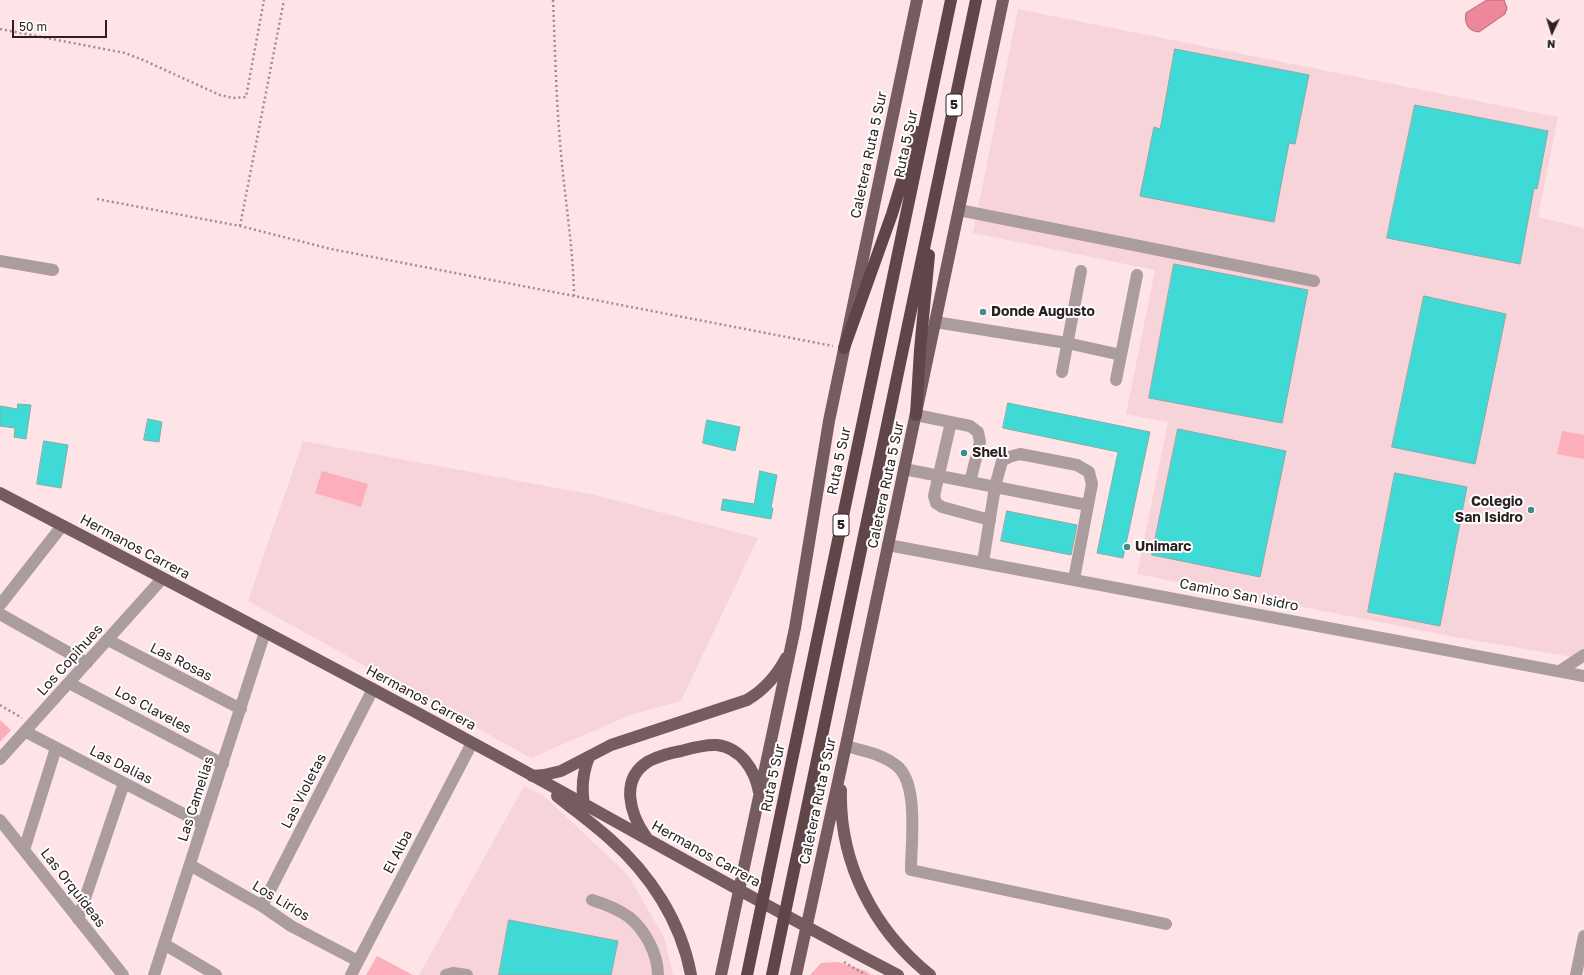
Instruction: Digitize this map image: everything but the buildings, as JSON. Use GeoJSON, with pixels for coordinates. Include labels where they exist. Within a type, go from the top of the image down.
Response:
{"type":"FeatureCollection","features":[{"type":"Feature","properties":{"kind":"highway","name":"Ruta 5 Sur"},"geometry":{"type":"LineString","coordinates":[[748,975],[951,0]]}},
{"type":"Feature","properties":{"kind":"highway","name":"5"},"geometry":{"type":"LineString","coordinates":[[772,975],[976,0]]}},
{"type":"Feature","properties":{"kind":"highway"},"geometry":{"type":"LineString","coordinates":[[844,348],[892,214],[935,76]]}},
{"type":"Feature","properties":{"kind":"highway"},"geometry":{"type":"LineString","coordinates":[[916,415],[932,210]]}},
{"type":"Feature","properties":{"kind":"main road","name":"Caletera Ruta 5 Sur"},"geometry":{"type":"LineString","coordinates":[[721,975],[791,649],[806,568],[829,421],[917,0]]}},
{"type":"Feature","properties":{"kind":"main road","name":"Caletera Ruta 5 Sur"},"geometry":{"type":"LineString","coordinates":[[796,975],[846,746],[1003,0]]}},
{"type":"Feature","properties":{"kind":"main road","name":"Hermanos Carrera"},"geometry":{"type":"LineString","coordinates":[[0,493],[472,742],[720,880],[897,975]]}},
{"type":"Feature","properties":{"kind":"main road"},"geometry":{"type":"LineString","coordinates":[[532,776],[561,771],[611,745],[747,700],[761,691],[768,683],[783,663],[791,649]]}},
{"type":"Feature","properties":{"kind":"main road"},"geometry":{"type":"LineString","coordinates":[[648,839],[634,818],[630,800],[630,791],[638,771],[648,762],[666,754],[702,746],[718,745],[733,750],[745,760],[754,776],[759,795]]}},
{"type":"Feature","properties":{"kind":"main road"},"geometry":{"type":"LineString","coordinates":[[584,804],[582,783],[589,757]]}},
{"type":"Feature","properties":{"kind":"main road"},"geometry":{"type":"LineString","coordinates":[[843,759],[841,797],[842,817],[845,838],[856,877],[864,896],[884,928],[908,956],[930,975]]}},
{"type":"Feature","properties":{"kind":"main road"},"geometry":{"type":"LineString","coordinates":[[532,776],[608,837],[655,888],[671,916],[684,948],[691,975]]}},
{"type":"Feature","properties":{"kind":"street"},"geometry":{"type":"LineString","coordinates":[[959,210],[1314,281]]}},
{"type":"Feature","properties":{"kind":"street"},"geometry":{"type":"LineString","coordinates":[[0,261],[53,270]]}},
{"type":"Feature","properties":{"kind":"street"},"geometry":{"type":"LineString","coordinates":[[1062,372],[1081,272]]}},
{"type":"Feature","properties":{"kind":"street"},"geometry":{"type":"LineString","coordinates":[[1116,380],[1137,275]]}},
{"type":"Feature","properties":{"kind":"street"},"geometry":{"type":"LineString","coordinates":[[935,322],[1067,343],[1121,355]]}},
{"type":"Feature","properties":{"kind":"street"},"geometry":{"type":"LineString","coordinates":[[916,415],[970,426],[978,432],[980,442],[970,482]]}},
{"type":"Feature","properties":{"kind":"street"},"geometry":{"type":"LineString","coordinates":[[951,422],[934,496],[936,503],[942,507],[990,520]]}},
{"type":"Feature","properties":{"kind":"street"},"geometry":{"type":"LineString","coordinates":[[983,562],[995,487],[1002,461],[1009,456],[1020,454],[1077,465],[1089,472],[1092,484],[1074,580]]}},
{"type":"Feature","properties":{"kind":"street"},"geometry":{"type":"LineString","coordinates":[[904,469],[1087,506]]}},
{"type":"Feature","properties":{"kind":"street"},"geometry":{"type":"LineString","coordinates":[[0,604],[62,526]]}},
{"type":"Feature","properties":{"kind":"street","name":"Camino San Isidro"},"geometry":{"type":"LineString","coordinates":[[888,545],[1584,676]]}},
{"type":"Feature","properties":{"kind":"street","name":"Los Copihues"},"geometry":{"type":"LineString","coordinates":[[0,760],[162,579]]}},
{"type":"Feature","properties":{"kind":"street"},"geometry":{"type":"LineString","coordinates":[[0,614],[87,664]]}},
{"type":"Feature","properties":{"kind":"street","name":"Las Camelias"},"geometry":{"type":"LineString","coordinates":[[154,975],[265,632]]}},
{"type":"Feature","properties":{"kind":"street","name":"Las Rosas"},"geometry":{"type":"LineString","coordinates":[[108,640],[241,709]]}},
{"type":"Feature","properties":{"kind":"street"},"geometry":{"type":"LineString","coordinates":[[1560,671],[1584,655]]}},
{"type":"Feature","properties":{"kind":"street","name":"Los Claveles"},"geometry":{"type":"LineString","coordinates":[[70,683],[223,764]]}},
{"type":"Feature","properties":{"kind":"street","name":"Las Violetas"},"geometry":{"type":"LineString","coordinates":[[262,906],[373,689]]}},
{"type":"Feature","properties":{"kind":"street","name":"Las Dalias"},"geometry":{"type":"LineString","coordinates":[[30,728],[56,748],[203,824]]}},
{"type":"Feature","properties":{"kind":"street","name":"El Alba"},"geometry":{"type":"LineString","coordinates":[[351,975],[472,742]]}},
{"type":"Feature","properties":{"kind":"street"},"geometry":{"type":"LineString","coordinates":[[846,746],[881,756],[898,766],[908,780],[912,799],[911,870],[1166,924]]}},
{"type":"Feature","properties":{"kind":"street"},"geometry":{"type":"LineString","coordinates":[[24,850],[56,748]]}},
{"type":"Feature","properties":{"kind":"street"},"geometry":{"type":"LineString","coordinates":[[78,919],[124,783]]}},
{"type":"Feature","properties":{"kind":"street","name":"Las Orquídeas"},"geometry":{"type":"LineString","coordinates":[[0,820],[123,975]]}},
{"type":"Feature","properties":{"kind":"street","name":"Los Lirios"},"geometry":{"type":"LineString","coordinates":[[190,865],[262,906],[291,926],[358,961]]}},
{"type":"Feature","properties":{"kind":"street"},"geometry":{"type":"LineString","coordinates":[[592,900],[622,913],[635,922],[652,950],[657,964],[658,975]]}},
{"type":"Feature","properties":{"kind":"street"},"geometry":{"type":"LineString","coordinates":[[1576,975],[1581,962],[1584,936]]}},
{"type":"Feature","properties":{"kind":"street"},"geometry":{"type":"LineString","coordinates":[[164,944],[216,975]]}},
{"type":"Feature","properties":{"kind":"street"},"geometry":{"type":"LineString","coordinates":[[446,975],[453,973],[467,975]]}},
{"type":"Feature","properties":{"kind":"path"},"geometry":{"type":"LineString","coordinates":[[0,29],[125,53],[220,95],[233,98],[246,97],[264,0]]}},
{"type":"Feature","properties":{"kind":"path"},"geometry":{"type":"LineString","coordinates":[[240,226],[284,0]]}},
{"type":"Feature","properties":{"kind":"path"},"geometry":{"type":"LineString","coordinates":[[553,0],[558,115],[562,167],[571,239],[574,296]]}},
{"type":"Feature","properties":{"kind":"path"},"geometry":{"type":"LineString","coordinates":[[97,199],[271,232],[332,249],[844,348]]}},
{"type":"Feature","properties":{"kind":"path"},"geometry":{"type":"LineString","coordinates":[[0,705],[30,728]]}},
{"type":"Feature","properties":{"kind":"path"},"geometry":{"type":"LineString","coordinates":[[842,961],[866,975]]}},
{"type":"Feature","properties":{"kind":"shaded area"},"geometry":{"type":"Polygon","coordinates":[[[1487,0],[1504,0],[1507,8],[1505,14],[1479,32],[1472,30],[1466,24],[1466,13],[1487,0]]]}},
{"type":"Feature","properties":{"kind":"shaded area"},"geometry":{"type":"Polygon","coordinates":[[[1018,9],[1558,117],[1538,217],[1584,228],[1584,659],[1454,637],[1137,574],[1168,422],[1126,414],[1155,270],[973,233],[1018,9]]]}},
{"type":"Feature","properties":{"kind":"shaded area"},"geometry":{"type":"Polygon","coordinates":[[[1562,431],[1584,435],[1584,459],[1557,454],[1562,431]]]}},
{"type":"Feature","properties":{"kind":"shaded area"},"geometry":{"type":"Polygon","coordinates":[[[303,441],[595,495],[758,538],[681,701],[633,714],[531,758],[248,601],[303,441]]]}},
{"type":"Feature","properties":{"kind":"shaded area"},"geometry":{"type":"Polygon","coordinates":[[[322,471],[368,484],[361,507],[315,493],[322,471]]]}},
{"type":"Feature","properties":{"kind":"shaded area"},"geometry":{"type":"Polygon","coordinates":[[[0,720],[11,730],[0,742],[0,720]]]}},
{"type":"Feature","properties":{"kind":"shaded area"},"geometry":{"type":"Polygon","coordinates":[[[524,786],[544,796],[628,875],[664,937],[673,975],[419,975],[524,786]]]}},
{"type":"Feature","properties":{"kind":"shaded area"},"geometry":{"type":"Polygon","coordinates":[[[377,956],[413,975],[366,975],[377,956]]]}},
{"type":"Feature","properties":{"kind":"shaded area"},"geometry":{"type":"Polygon","coordinates":[[[838,962],[866,971],[871,975],[810,975],[821,963],[838,962]]]}},
{"type":"Feature","properties":{"kind":"place","name":"Donde Augusto"},"geometry":{"type":"Point","coordinates":[983,312]}},
{"type":"Feature","properties":{"kind":"place","name":"Shell"},"geometry":{"type":"Point","coordinates":[964,453]}},
{"type":"Feature","properties":{"kind":"place","name":"Colegio San Isidro"},"geometry":{"type":"Point","coordinates":[1531,510]}},
{"type":"Feature","properties":{"kind":"place","name":"Unimarc"},"geometry":{"type":"Point","coordinates":[1127,547]}}]}
